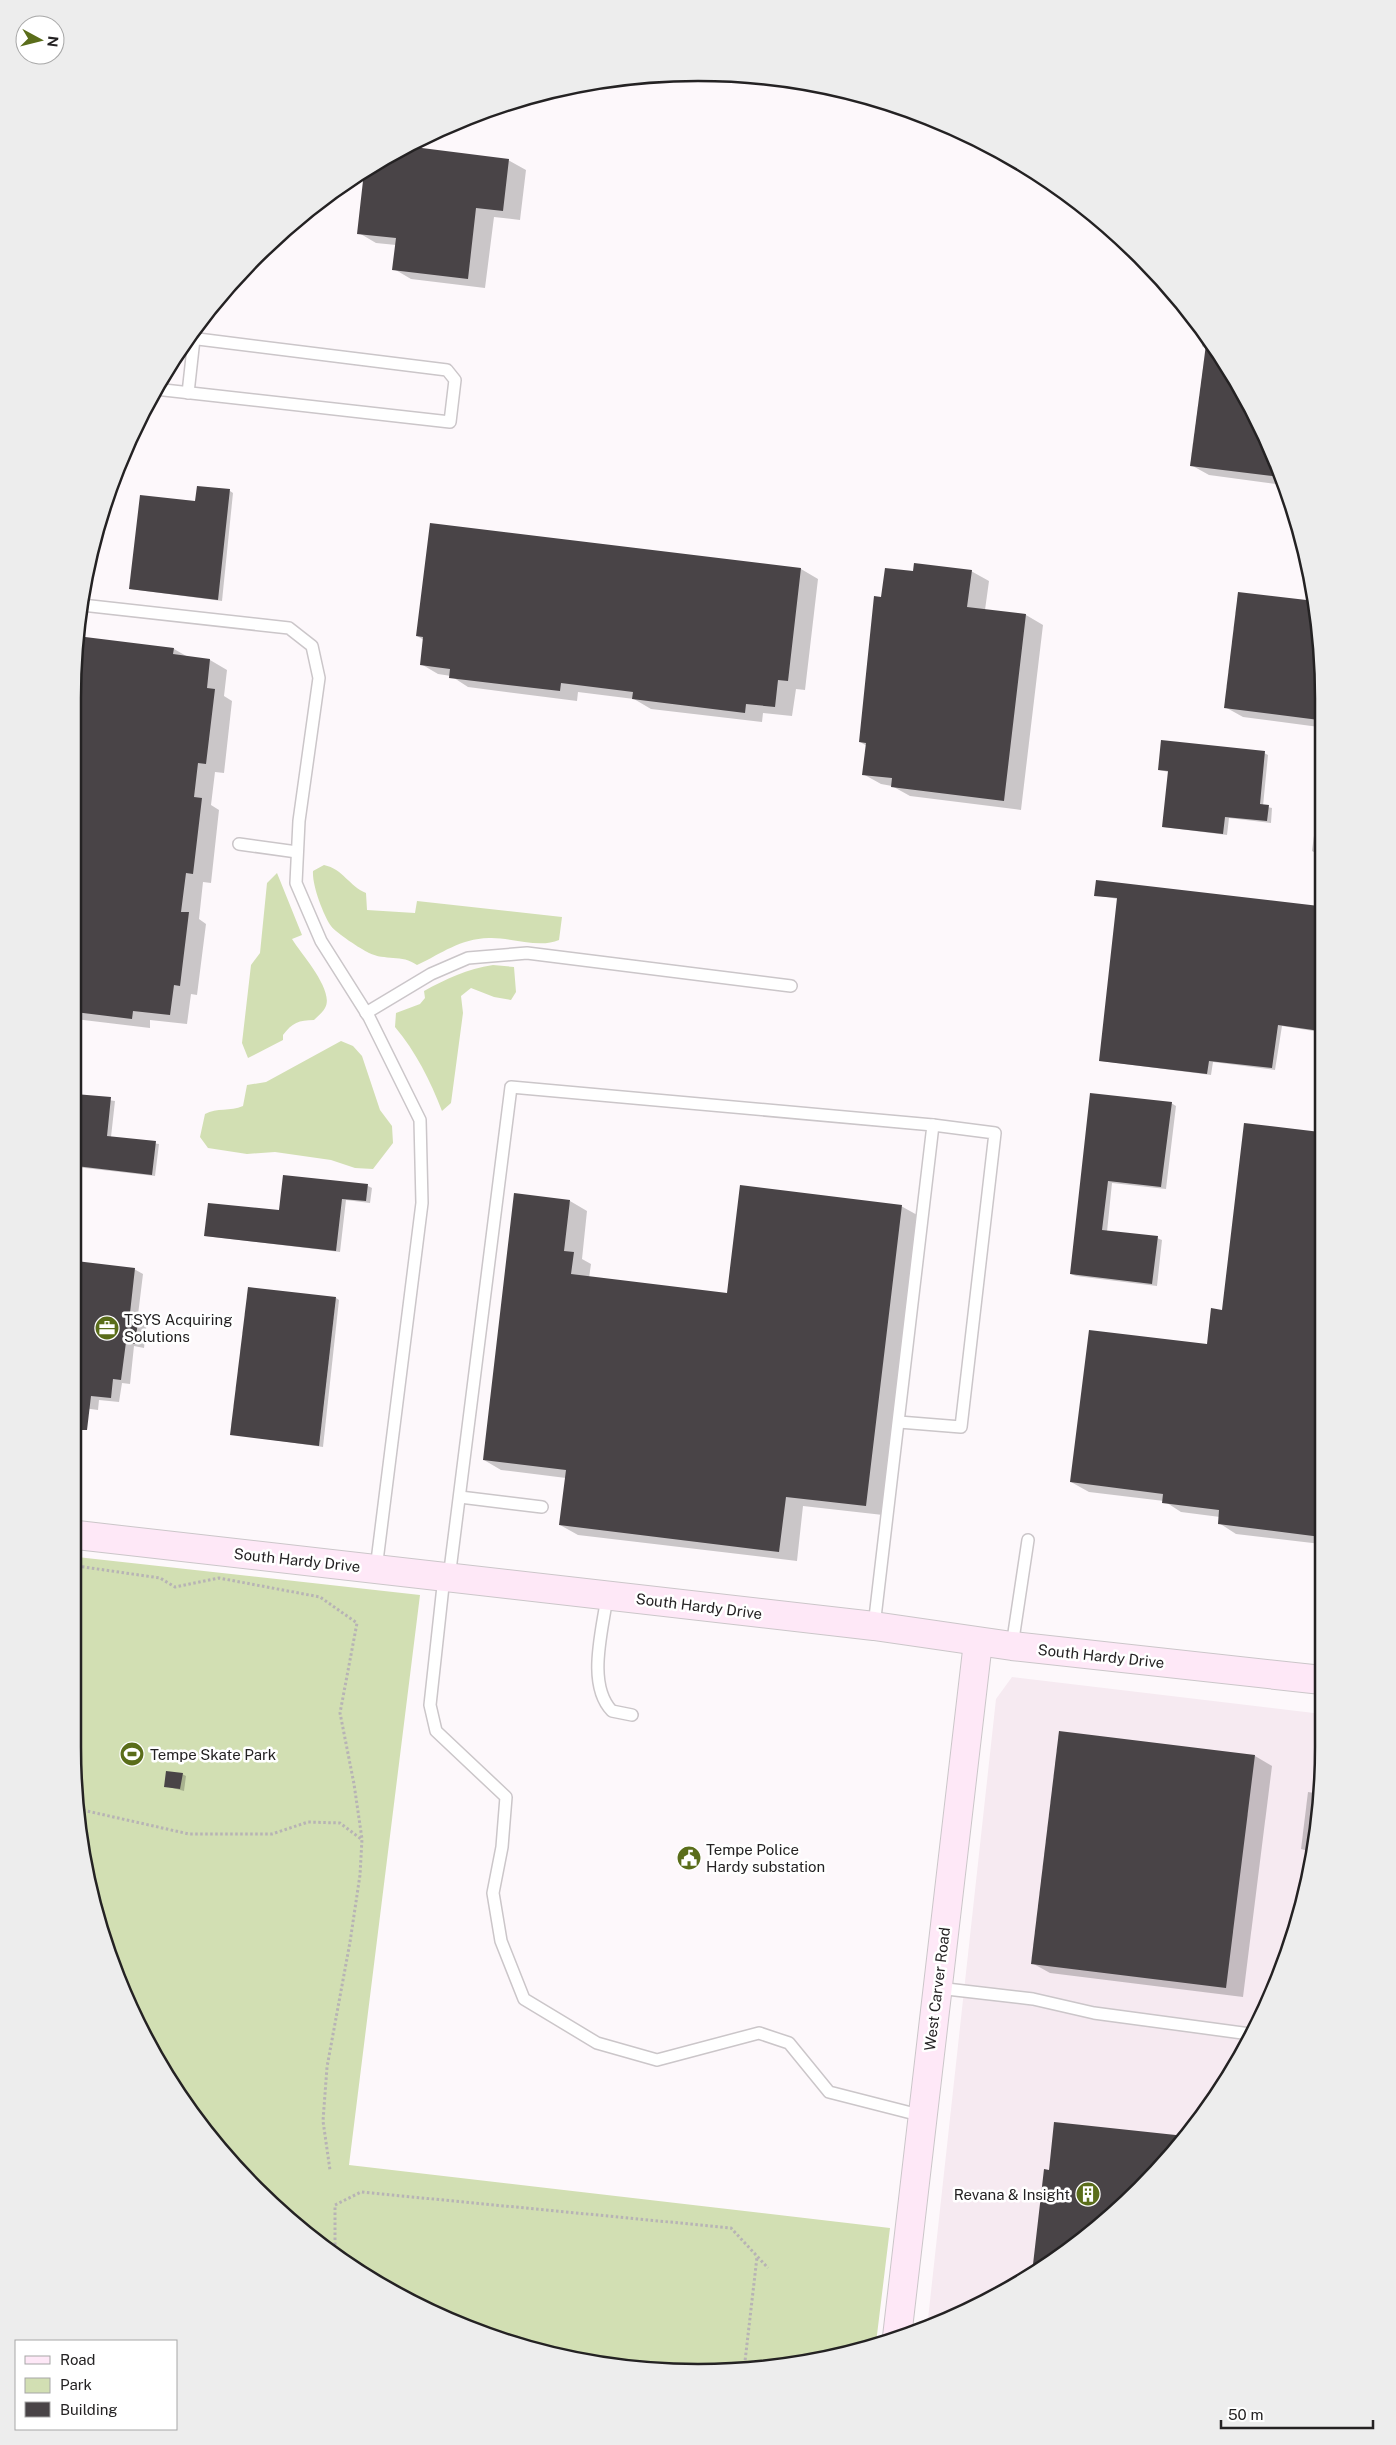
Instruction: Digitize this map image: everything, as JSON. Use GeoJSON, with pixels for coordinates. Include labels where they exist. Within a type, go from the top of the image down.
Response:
{"type":"FeatureCollection","features":[{"type":"Feature","properties":{"kind":"street","name":"South Hardy Drive"},"geometry":{"type":"LineString","coordinates":[[81,1535],[874,1626],[1012,1646],[1315,1679]]}},
{"type":"Feature","properties":{"kind":"street","name":"West Carver Road"},"geometry":{"type":"LineString","coordinates":[[898,2330],[978,1642]]}},
{"type":"Feature","properties":{"kind":"lane"},"geometry":{"type":"LineString","coordinates":[[164,390],[450,422],[455,380],[447,370],[197,339]]}},
{"type":"Feature","properties":{"kind":"lane"},"geometry":{"type":"LineString","coordinates":[[188,393],[191,346]]}},
{"type":"Feature","properties":{"kind":"lane"},"geometry":{"type":"LineString","coordinates":[[89,606],[289,628],[312,646],[319,678],[299,821],[296,883],[321,941],[366,1013],[420,1120],[422,1203],[376,1569]]}},
{"type":"Feature","properties":{"kind":"lane"},"geometry":{"type":"LineString","coordinates":[[239,844],[297,852]]}},
{"type":"Feature","properties":{"kind":"lane"},"geometry":{"type":"LineString","coordinates":[[366,1013],[431,974],[468,958],[527,953],[791,986]]}},
{"type":"Feature","properties":{"kind":"lane"},"geometry":{"type":"LineString","coordinates":[[899,1422],[961,1428],[995,1133],[933,1125],[511,1087],[460,1497],[430,1705],[436,1731],[506,1797],[502,1847],[493,1893],[501,1941],[524,2000],[597,2043],[657,2060],[759,2033],[788,2043],[829,2092],[922,2116]]}},
{"type":"Feature","properties":{"kind":"lane"},"geometry":{"type":"LineString","coordinates":[[874,1626],[933,1125]]}},
{"type":"Feature","properties":{"kind":"lane"},"geometry":{"type":"LineString","coordinates":[[460,1497],[542,1507]]}},
{"type":"Feature","properties":{"kind":"lane"},"geometry":{"type":"LineString","coordinates":[[1012,1646],[1028,1540]]}},
{"type":"Feature","properties":{"kind":"lane"},"geometry":{"type":"LineString","coordinates":[[607,1596],[598,1665],[598,1687],[601,1697],[612,1711],[632,1715]]}},
{"type":"Feature","properties":{"kind":"lane"},"geometry":{"type":"LineString","coordinates":[[938,1988],[1033,1999],[1094,2013],[1244,2033]]}},
{"type":"Feature","properties":{"kind":"path"},"geometry":{"type":"LineString","coordinates":[[81,1567],[160,1578],[175,1587],[219,1578],[320,1597],[357,1623],[340,1713],[354,1784],[362,1840],[360,1875],[350,1942],[327,2067],[323,2122],[330,2170]]}},
{"type":"Feature","properties":{"kind":"path"},"geometry":{"type":"LineString","coordinates":[[85,1811],[189,1834],[272,1834],[308,1822],[340,1823],[362,1840]]}},
{"type":"Feature","properties":{"kind":"path"},"geometry":{"type":"LineString","coordinates":[[335,2245],[335,2206],[361,2192],[731,2228],[768,2268]]}},
{"type":"Feature","properties":{"kind":"path"},"geometry":{"type":"LineString","coordinates":[[745,2361],[757,2256]]}},
{"type":"Feature","properties":{"kind":"shaded area"},"geometry":{"type":"Polygon","coordinates":[[[1012,1677],[1315,1713],[1313,1787],[1309,1828],[1294,1907],[1268,1983],[1232,2055],[1211,2090],[1187,2122],[1162,2154],[1134,2183],[1105,2211],[1073,2236],[1041,2260],[1006,2281],[971,2300],[928,2319],[996,1699],[1012,1677]]]}},
{"type":"Feature","properties":{"kind":"green space"},"geometry":{"type":"Polygon","coordinates":[[[324,865],[336,870],[366,893],[367,910],[415,913],[417,901],[562,917],[559,940],[534,943],[497,938],[478,939],[452,947],[417,965],[399,958],[381,957],[365,951],[343,937],[331,926],[319,899],[313,877],[313,871],[324,865]]]}},
{"type":"Feature","properties":{"kind":"green space"},"geometry":{"type":"Polygon","coordinates":[[[277,873],[302,935],[292,939],[322,983],[327,1001],[324,1010],[314,1020],[293,1025],[283,1035],[283,1040],[248,1058],[242,1043],[251,965],[260,953],[267,883],[277,873]]]}},
{"type":"Feature","properties":{"kind":"green space"},"geometry":{"type":"Polygon","coordinates":[[[493,965],[514,967],[516,992],[511,1000],[494,997],[471,988],[461,996],[463,1013],[451,1103],[442,1111],[422,1067],[410,1046],[395,1027],[396,1013],[420,1004],[425,998],[424,991],[440,982],[466,972],[493,965]]]}},
{"type":"Feature","properties":{"kind":"green space"},"geometry":{"type":"Polygon","coordinates":[[[341,1041],[353,1046],[362,1056],[380,1110],[392,1126],[393,1143],[373,1169],[355,1168],[331,1160],[275,1152],[247,1154],[208,1148],[200,1137],[205,1114],[243,1106],[247,1085],[266,1082],[341,1041]]]}},
{"type":"Feature","properties":{"kind":"green space"},"geometry":{"type":"Polygon","coordinates":[[[81,1557],[420,1595],[349,2165],[890,2228],[877,2337],[818,2352],[779,2358],[698,2364],[617,2358],[578,2352],[538,2343],[462,2317],[425,2300],[355,2260],[291,2211],[234,2154],[185,2090],[145,2020],[128,1983],[114,1945],[102,1907],[93,1867],[83,1787],[81,1747],[81,1557]]]}},
{"type":"Feature","properties":{"kind":"building"},"geometry":{"type":"Polygon","coordinates":[[[420,148],[509,159],[503,211],[476,208],[468,279],[392,270],[396,238],[357,234],[363,180],[420,148]]]}},
{"type":"Feature","properties":{"kind":"building"},"geometry":{"type":"Polygon","coordinates":[[[1206,348],[1251,425],[1273,476],[1190,466],[1206,348]]]}},
{"type":"Feature","properties":{"kind":"building"},"geometry":{"type":"Polygon","coordinates":[[[197,486],[230,489],[218,600],[129,589],[140,495],[195,501],[197,486]]]}},
{"type":"Feature","properties":{"kind":"building"},"geometry":{"type":"Polygon","coordinates":[[[430,523],[801,568],[788,681],[778,680],[775,707],[746,704],[745,713],[632,699],[633,692],[561,683],[560,691],[449,678],[450,669],[420,665],[423,637],[416,636],[430,523]]]}},
{"type":"Feature","properties":{"kind":"building"},"geometry":{"type":"Polygon","coordinates":[[[914,563],[972,570],[967,607],[1026,614],[1004,801],[891,787],[892,778],[862,775],[866,743],[859,742],[874,596],[881,597],[885,568],[913,571],[914,563]]]}},
{"type":"Feature","properties":{"kind":"building"},"geometry":{"type":"Polygon","coordinates":[[[1238,592],[1306,600],[1313,658],[1315,719],[1224,708],[1238,592]]]}},
{"type":"Feature","properties":{"kind":"building"},"geometry":{"type":"Polygon","coordinates":[[[85,637],[174,648],[173,654],[210,659],[207,688],[215,689],[206,764],[198,763],[194,797],[202,798],[193,874],[186,873],[181,912],[189,912],[180,986],[174,985],[170,1015],[133,1011],[132,1019],[81,1013],[81,698],[85,637]]]}},
{"type":"Feature","properties":{"kind":"building"},"geometry":{"type":"Polygon","coordinates":[[[1161,740],[1265,751],[1260,804],[1269,805],[1267,821],[1225,817],[1223,834],[1162,827],[1168,771],[1158,770],[1161,740]]]}},
{"type":"Feature","properties":{"kind":"building"},"geometry":{"type":"Polygon","coordinates":[[[1096,880],[1315,906],[1315,1030],[1278,1025],[1272,1068],[1209,1061],[1207,1074],[1099,1061],[1117,898],[1094,896],[1096,880]]]}},
{"type":"Feature","properties":{"kind":"building"},"geometry":{"type":"Polygon","coordinates":[[[1090,1093],[1172,1102],[1161,1187],[1108,1181],[1102,1230],[1158,1236],[1152,1284],[1070,1274],[1090,1093]]]}},
{"type":"Feature","properties":{"kind":"building"},"geometry":{"type":"Polygon","coordinates":[[[81,1094],[111,1097],[107,1136],[156,1141],[152,1175],[81,1167],[81,1094]]]}},
{"type":"Feature","properties":{"kind":"building"},"geometry":{"type":"Polygon","coordinates":[[[1244,1123],[1315,1131],[1315,1536],[1218,1524],[1219,1510],[1162,1503],[1163,1494],[1070,1482],[1089,1330],[1207,1344],[1211,1308],[1222,1310],[1244,1123]]]}},
{"type":"Feature","properties":{"kind":"building"},"geometry":{"type":"Polygon","coordinates":[[[283,1175],[368,1184],[366,1201],[342,1199],[336,1251],[204,1236],[208,1203],[279,1210],[283,1175]]]}},
{"type":"Feature","properties":{"kind":"building"},"geometry":{"type":"Polygon","coordinates":[[[740,1185],[902,1205],[866,1506],[786,1497],[779,1552],[559,1525],[566,1470],[483,1460],[514,1193],[570,1200],[564,1251],[574,1252],[571,1274],[727,1293],[740,1185]]]}},
{"type":"Feature","properties":{"kind":"building","name":"TSYS Acquiring Solutions"},"geometry":{"type":"Polygon","coordinates":[[[81,1262],[135,1268],[130,1313],[139,1314],[135,1344],[126,1342],[121,1380],[113,1379],[111,1398],[91,1396],[87,1430],[81,1430],[81,1262]]]}},
{"type":"Feature","properties":{"kind":"building"},"geometry":{"type":"Polygon","coordinates":[[[248,1287],[336,1297],[319,1446],[230,1435],[248,1287]]]}},
{"type":"Feature","properties":{"kind":"building"},"geometry":{"type":"Polygon","coordinates":[[[1059,1731],[1255,1755],[1226,1988],[1031,1964],[1059,1731]]]}},
{"type":"Feature","properties":{"kind":"building"},"geometry":{"type":"Polygon","coordinates":[[[166,1771],[183,1773],[180,1789],[164,1787],[166,1771]]]}},
{"type":"Feature","properties":{"kind":"building","name":"Revana & Insight"},"geometry":{"type":"Polygon","coordinates":[[[1054,2122],[1177,2135],[1162,2154],[1105,2211],[1033,2265],[1044,2169],[1049,2170],[1054,2122]]]}},
{"type":"Feature","properties":{"kind":"place","name":"TSYS Acquiring Solutions"},"geometry":{"type":"Point","coordinates":[107,1328]}},
{"type":"Feature","properties":{"kind":"place","name":"Tempe Skate Park"},"geometry":{"type":"Point","coordinates":[132,1754]}},
{"type":"Feature","properties":{"kind":"place","name":"Tempe Police Hardy substation"},"geometry":{"type":"Point","coordinates":[689,1858]}},
{"type":"Feature","properties":{"kind":"place","name":"Revana & Insight"},"geometry":{"type":"Point","coordinates":[1088,2194]}}]}
